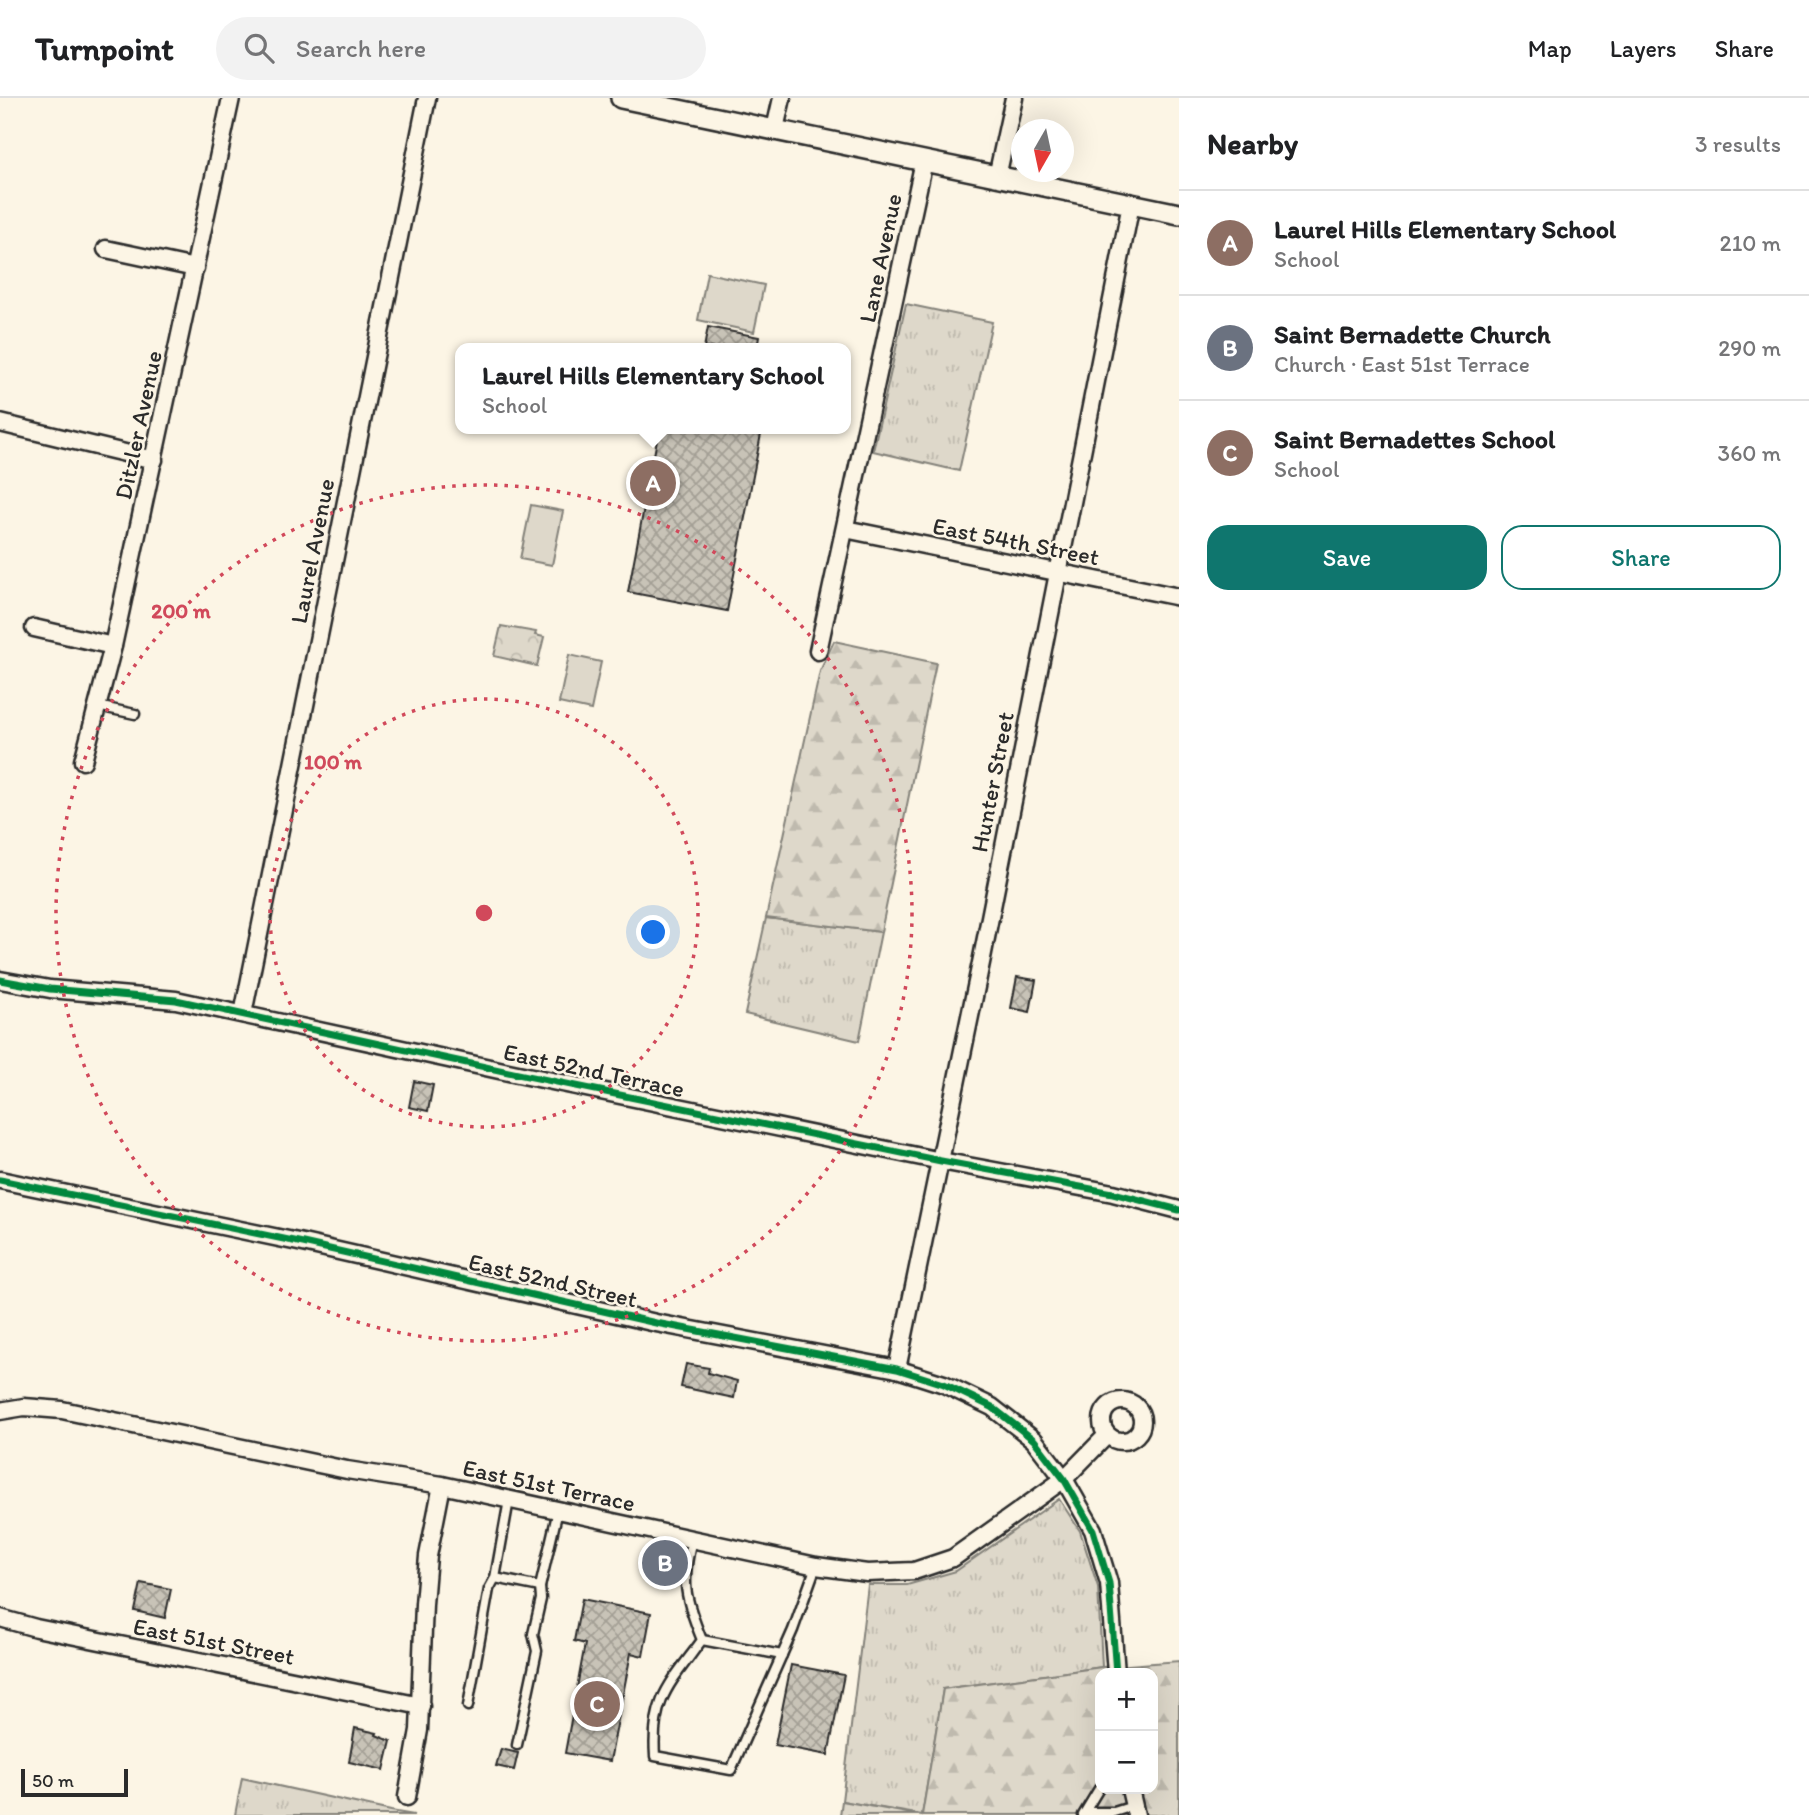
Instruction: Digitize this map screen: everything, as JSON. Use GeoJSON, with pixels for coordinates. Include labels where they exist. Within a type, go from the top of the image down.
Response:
{"type":"FeatureCollection","features":[{"type":"Feature","properties":{"kind":"street","name":"Ditzler Avenue"},"geometry":{"type":"LineString","coordinates":[[83,761],[113,646],[231,98]]}},
{"type":"Feature","properties":{"kind":"street","name":"Laurel Avenue"},"geometry":{"type":"LineString","coordinates":[[243,1014],[427,98]]}},
{"type":"Feature","properties":{"kind":"street"},"geometry":{"type":"LineString","coordinates":[[621,98],[1179,214]]}},
{"type":"Feature","properties":{"kind":"street"},"geometry":{"type":"LineString","coordinates":[[775,129],[782,98]]}},
{"type":"Feature","properties":{"kind":"street"},"geometry":{"type":"LineString","coordinates":[[997,177],[1014,98]]}},
{"type":"Feature","properties":{"kind":"street","name":"Lane Avenue"},"geometry":{"type":"LineString","coordinates":[[818,651],[924,161]]}},
{"type":"Feature","properties":{"kind":"street","name":"Hunter Street"},"geometry":{"type":"LineString","coordinates":[[897,1369],[941,1161],[1131,204]]}},
{"type":"Feature","properties":{"kind":"street"},"geometry":{"type":"LineString","coordinates":[[106,249],[195,268]]}},
{"type":"Feature","properties":{"kind":"street"},"geometry":{"type":"LineString","coordinates":[[0,423],[154,460]]}},
{"type":"Feature","properties":{"kind":"street","name":"East 54th Street"},"geometry":{"type":"LineString","coordinates":[[845,529],[1179,597]]}},
{"type":"Feature","properties":{"kind":"street"},"geometry":{"type":"LineString","coordinates":[[34,628],[113,646]]}},
{"type":"Feature","properties":{"kind":"street","name":"East 52nd Terrace"},"geometry":{"type":"LineString","coordinates":[[0,980],[50,989],[176,1000],[513,1073],[941,1161],[1113,1193],[1179,1210]]}},
{"type":"Feature","properties":{"kind":"street","name":"East 52nd Street"},"geometry":{"type":"LineString","coordinates":[[0,1180],[303,1243],[656,1323],[897,1369],[944,1384],[992,1407],[1034,1440],[1064,1479],[1093,1530],[1109,1583],[1116,1668]]}},
{"type":"Feature","properties":{"kind":"street","name":"East 51st Terrace"},"geometry":{"type":"LineString","coordinates":[[0,1411],[24,1407],[62,1410],[347,1470],[442,1485],[816,1566],[867,1573],[914,1571],[953,1558],[1064,1479]]}},
{"type":"Feature","properties":{"kind":"street"},"geometry":{"type":"LineString","coordinates":[[1064,1479],[1107,1435]]}},
{"type":"Feature","properties":{"kind":"street"},"geometry":{"type":"LineString","coordinates":[[407,1797],[421,1706],[428,1556],[442,1485]]}},
{"type":"Feature","properties":{"kind":"street","name":"East 51st Street"},"geometry":{"type":"LineString","coordinates":[[0,1618],[36,1628],[421,1706]]}},
{"type":"Feature","properties":{"kind":"lane"},"geometry":{"type":"LineString","coordinates":[[97,706],[135,714]]}},
{"type":"Feature","properties":{"kind":"lane"},"geometry":{"type":"LineString","coordinates":[[468,1706],[489,1589],[495,1578],[509,1500]]}},
{"type":"Feature","properties":{"kind":"lane"},"geometry":{"type":"LineString","coordinates":[[517,1745],[537,1651],[533,1633],[541,1599],[540,1587],[558,1510]]}},
{"type":"Feature","properties":{"kind":"lane"},"geometry":{"type":"LineString","coordinates":[[692,1539],[684,1570],[685,1590],[691,1615],[702,1640]]}},
{"type":"Feature","properties":{"kind":"lane"},"geometry":{"type":"LineString","coordinates":[[702,1640],[664,1692],[655,1715],[655,1756],[732,1770],[782,1655],[816,1566]]}},
{"type":"Feature","properties":{"kind":"lane"},"geometry":{"type":"LineString","coordinates":[[495,1578],[540,1587]]}},
{"type":"Feature","properties":{"kind":"lane"},"geometry":{"type":"LineString","coordinates":[[702,1640],[782,1655]]}},
{"type":"Feature","properties":{"kind":"lane"},"geometry":{"type":"LineString","coordinates":[[1084,1815],[1096,1794]]}},
{"type":"Feature","properties":{"kind":"lane"},"geometry":{"type":"LineString","coordinates":[[1084,1815],[1091,1812],[1135,1810]]}},
{"type":"Feature","properties":{"kind":"green space"},"geometry":{"type":"Polygon","coordinates":[[[707,273],[764,285],[754,332],[698,320],[707,273]]]}},
{"type":"Feature","properties":{"kind":"green space"},"geometry":{"type":"Polygon","coordinates":[[[906,304],[992,322],[959,471],[873,451],[906,304]]]}},
{"type":"Feature","properties":{"kind":"green space"},"geometry":{"type":"Polygon","coordinates":[[[531,505],[563,511],[552,565],[520,559],[531,505]]]}},
{"type":"Feature","properties":{"kind":"green space"},"geometry":{"type":"Polygon","coordinates":[[[501,626],[536,632],[535,635],[544,637],[537,666],[494,656],[501,626]]]}},
{"type":"Feature","properties":{"kind":"green space"},"geometry":{"type":"Polygon","coordinates":[[[834,641],[936,663],[881,932],[766,918],[820,671],[834,641]]]}},
{"type":"Feature","properties":{"kind":"green space"},"geometry":{"type":"Polygon","coordinates":[[[569,655],[601,662],[591,710],[559,703],[569,655]]]}},
{"type":"Feature","properties":{"kind":"green space"},"geometry":{"type":"Polygon","coordinates":[[[766,918],[881,932],[859,1041],[745,1014],[766,918]]]}},
{"type":"Feature","properties":{"kind":"green space"},"geometry":{"type":"Polygon","coordinates":[[[1059,1499],[1080,1531],[1098,1587],[1102,1667],[943,1689],[922,1815],[842,1801],[868,1585],[907,1585],[956,1571],[1059,1499]]]}},
{"type":"Feature","properties":{"kind":"green space"},"geometry":{"type":"Polygon","coordinates":[[[1179,1661],[1179,1815],[922,1815],[943,1689],[1102,1667],[1179,1661]]]}},
{"type":"Feature","properties":{"kind":"green space"},"geometry":{"type":"Polygon","coordinates":[[[242,1778],[391,1811],[414,1815],[235,1815],[242,1778]]]}},
{"type":"Feature","properties":{"kind":"green space"},"geometry":{"type":"Polygon","coordinates":[[[842,1801],[918,1815],[840,1815],[842,1801]]]}},
{"type":"Feature","properties":{"kind":"building"},"geometry":{"type":"Polygon","coordinates":[[[708,327],[759,337],[758,343],[705,343],[708,327]]]}},
{"type":"Feature","properties":{"kind":"building"},"geometry":{"type":"Polygon","coordinates":[[[658,434],[761,434],[727,611],[628,592],[658,434]]]}},
{"type":"Feature","properties":{"kind":"building"},"geometry":{"type":"Polygon","coordinates":[[[1017,977],[1036,980],[1030,1012],[1011,1008],[1017,977]]]}},
{"type":"Feature","properties":{"kind":"building"},"geometry":{"type":"Polygon","coordinates":[[[414,1081],[433,1085],[428,1111],[409,1107],[414,1081]]]}},
{"type":"Feature","properties":{"kind":"building"},"geometry":{"type":"Polygon","coordinates":[[[686,1364],[709,1368],[708,1373],[737,1381],[734,1398],[681,1387],[686,1364]]]}},
{"type":"Feature","properties":{"kind":"building"},"geometry":{"type":"Polygon","coordinates":[[[141,1583],[171,1589],[165,1618],[135,1611],[141,1583]]]}},
{"type":"Feature","properties":{"kind":"building"},"geometry":{"type":"Polygon","coordinates":[[[582,1599],[651,1613],[643,1656],[631,1653],[610,1761],[565,1753],[585,1644],[574,1641],[582,1599]]]}},
{"type":"Feature","properties":{"kind":"building"},"geometry":{"type":"Polygon","coordinates":[[[791,1665],[844,1675],[828,1755],[775,1745],[791,1665]]]}},
{"type":"Feature","properties":{"kind":"building"},"geometry":{"type":"Polygon","coordinates":[[[355,1728],[377,1733],[376,1735],[391,1741],[384,1770],[349,1762],[355,1728]]]}},
{"type":"Feature","properties":{"kind":"building"},"geometry":{"type":"Polygon","coordinates":[[[501,1749],[518,1753],[514,1770],[496,1766],[501,1749]]]}},
{"type":"Feature","properties":{"kind":"cycle path"},"geometry":{"type":"LineString","coordinates":[[0,980],[50,989],[176,1000],[513,1073],[941,1161],[1113,1193],[1179,1210]]}},
{"type":"Feature","properties":{"kind":"cycle path"},"geometry":{"type":"LineString","coordinates":[[0,1180],[303,1243],[656,1323],[897,1369],[944,1384],[992,1407],[1034,1440],[1064,1479],[1093,1530],[1109,1583],[1116,1668]]}},
{"type":"Feature","properties":{"kind":"place","name":"Laurel Hills Elementary School"},"geometry":{"type":"Point","coordinates":[653,483]}},
{"type":"Feature","properties":{"kind":"place","name":"Saint Bernadette Church"},"geometry":{"type":"Point","coordinates":[665,1563]}},
{"type":"Feature","properties":{"kind":"place","name":"Saint Bernadettes School"},"geometry":{"type":"Point","coordinates":[597,1704]}}]}
